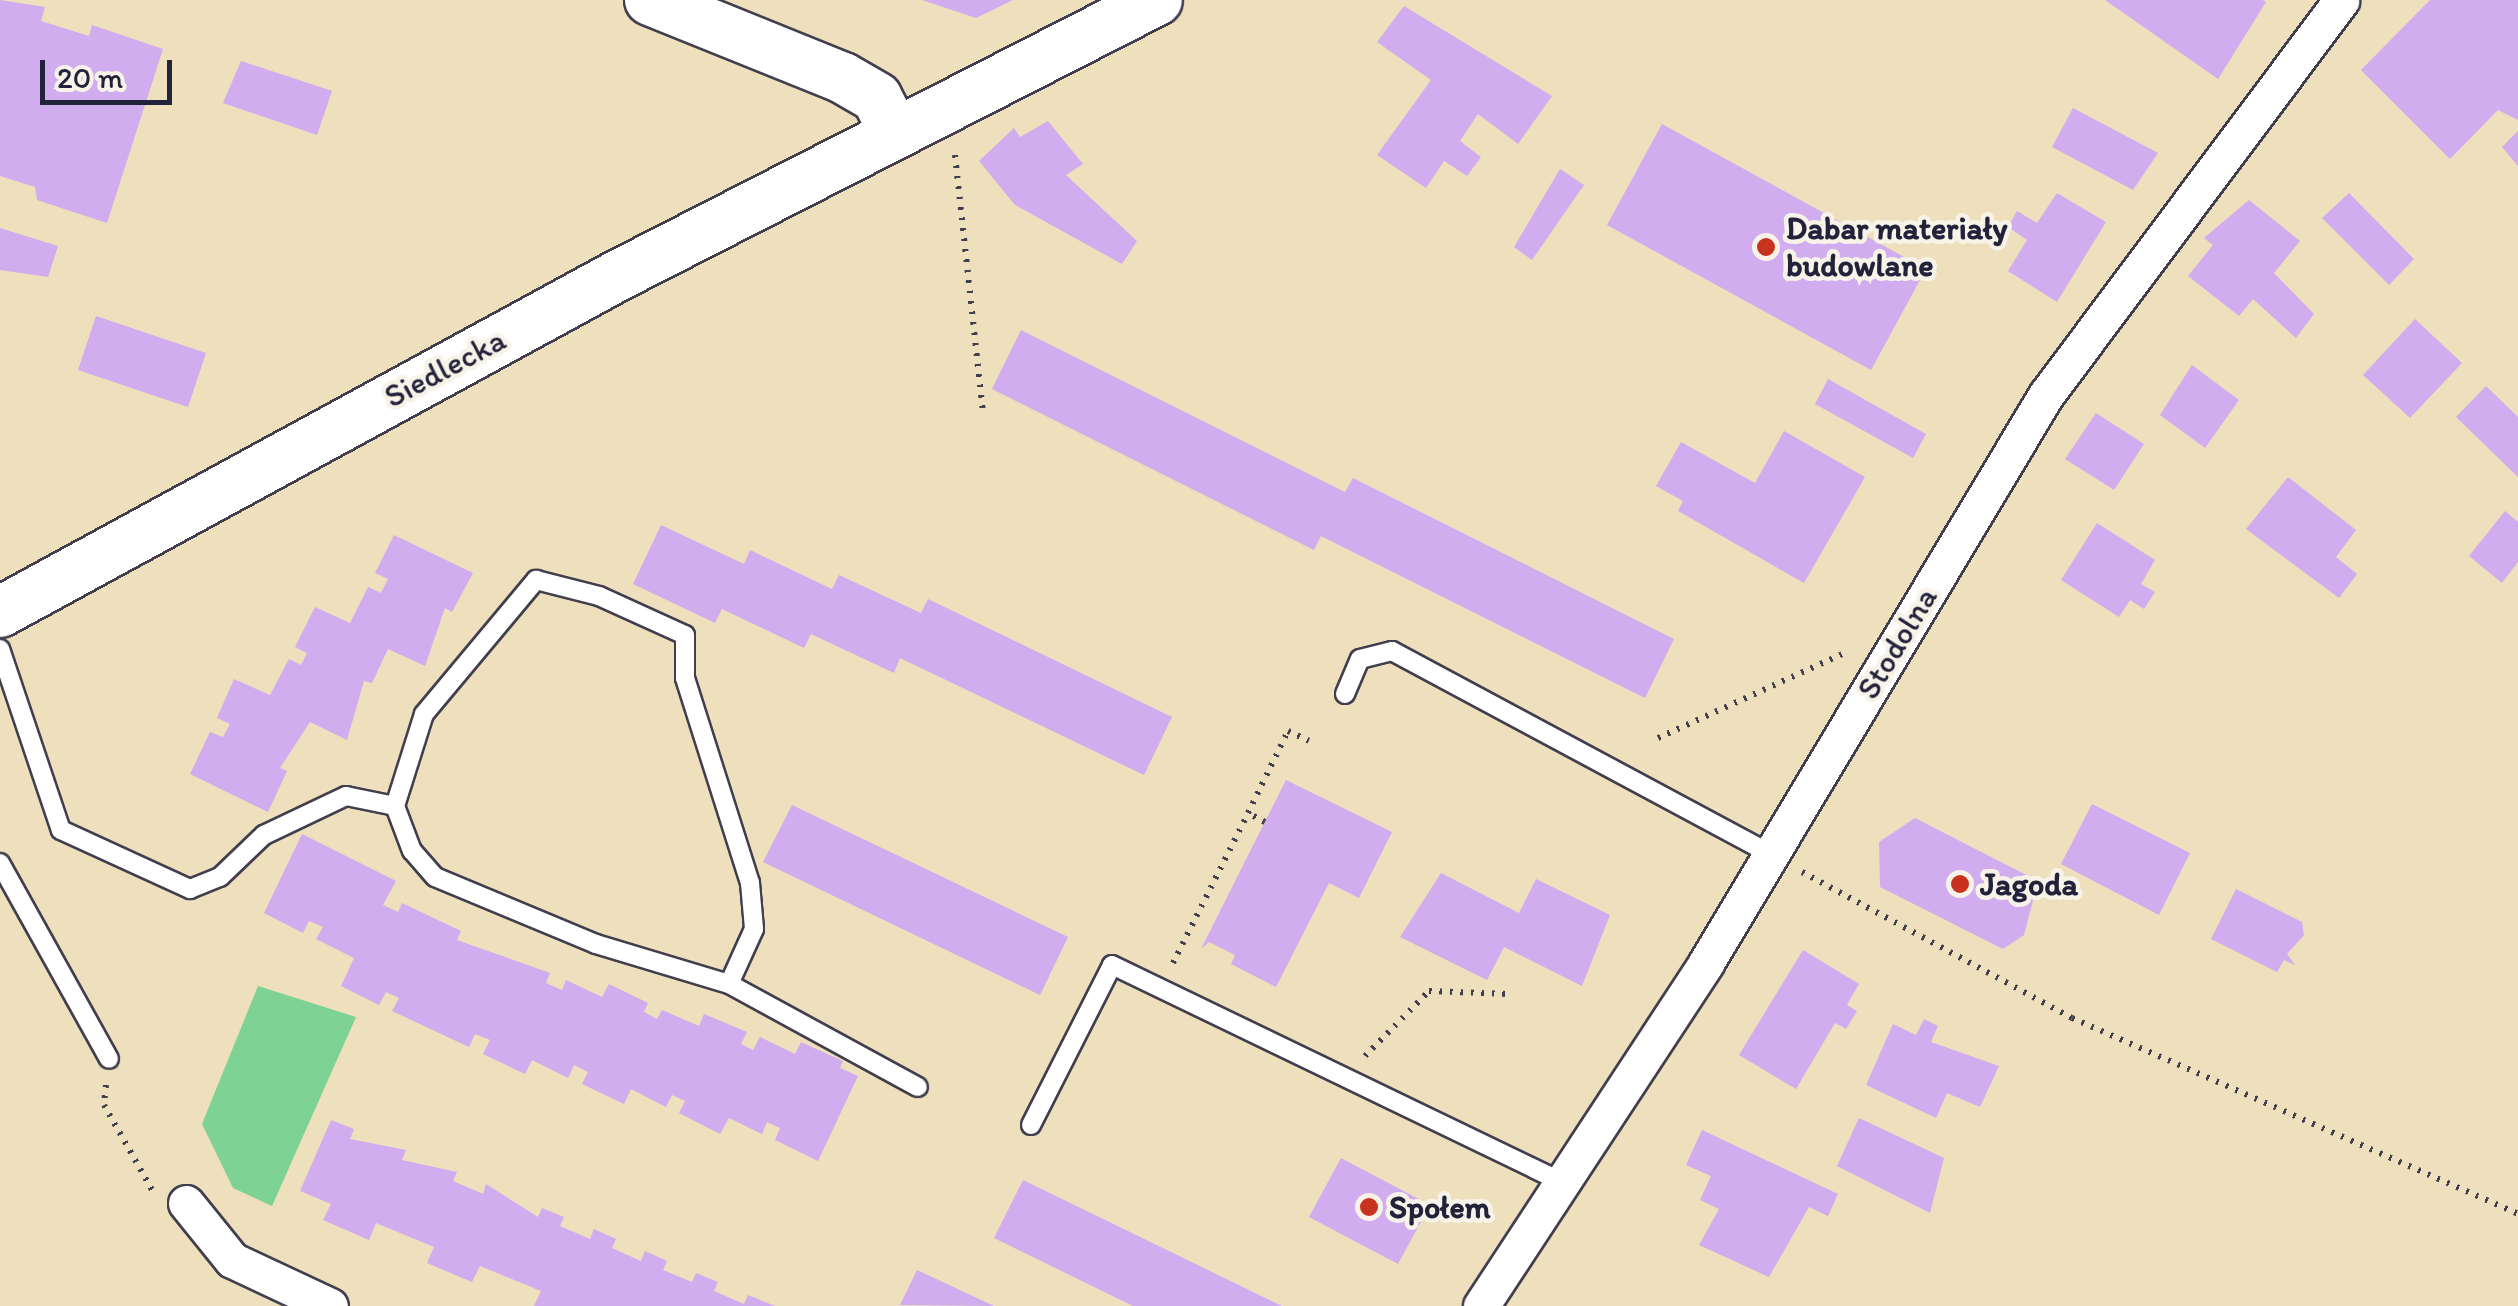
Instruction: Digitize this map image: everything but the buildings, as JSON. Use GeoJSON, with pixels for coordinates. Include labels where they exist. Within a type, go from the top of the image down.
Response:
{"type":"FeatureCollection","features":[{"type":"Feature","properties":{"kind":"main road"},"geometry":{"type":"LineString","coordinates":[[650,0],[842,78],[878,98],[894,131]]}},
{"type":"Feature","properties":{"kind":"main road","name":"Siedlecka"},"geometry":{"type":"LineString","coordinates":[[0,612],[894,131],[1157,0]]}},
{"type":"Feature","properties":{"kind":"street","name":"Stodolna"},"geometry":{"type":"LineString","coordinates":[[1482,1306],[1564,1183],[2046,395],[2341,0]]}},
{"type":"Feature","properties":{"kind":"street"},"geometry":{"type":"LineString","coordinates":[[186,1203],[232,1260],[330,1306]]}},
{"type":"Feature","properties":{"kind":"lane"},"geometry":{"type":"LineString","coordinates":[[729,984],[754,930],[750,883],[686,678],[685,635],[599,596],[536,580],[424,714],[395,806],[435,877],[596,944],[729,984],[918,1086]]}},
{"type":"Feature","properties":{"kind":"lane"},"geometry":{"type":"LineString","coordinates":[[0,649],[61,830],[190,889],[220,877],[264,835],[346,796],[395,806]]}},
{"type":"Feature","properties":{"kind":"lane"},"geometry":{"type":"LineString","coordinates":[[1345,694],[1360,660],[1392,651],[1768,853]]}},
{"type":"Feature","properties":{"kind":"lane"},"geometry":{"type":"LineString","coordinates":[[0,863],[109,1059]]}},
{"type":"Feature","properties":{"kind":"lane"},"geometry":{"type":"LineString","coordinates":[[1031,1125],[1112,965],[1564,1183]]}},
{"type":"Feature","properties":{"kind":"path"},"geometry":{"type":"LineString","coordinates":[[953,151],[982,412]]}},
{"type":"Feature","properties":{"kind":"path"},"geometry":{"type":"LineString","coordinates":[[1658,738],[1849,651]]}},
{"type":"Feature","properties":{"kind":"path"},"geometry":{"type":"LineString","coordinates":[[1176,969],[1174,956],[1288,731],[1310,742]]}},
{"type":"Feature","properties":{"kind":"path"},"geometry":{"type":"LineString","coordinates":[[1248,812],[1265,822]]}},
{"type":"Feature","properties":{"kind":"path"},"geometry":{"type":"LineString","coordinates":[[1768,853],[2072,1018],[2518,1214]]}},
{"type":"Feature","properties":{"kind":"path"},"geometry":{"type":"LineString","coordinates":[[1344,1050],[1362,1059],[1429,990],[1509,994]]}},
{"type":"Feature","properties":{"kind":"green space"},"geometry":{"type":"Polygon","coordinates":[[[258,986],[356,1017],[272,1206],[233,1188],[202,1124],[258,986]]]}},
{"type":"Feature","properties":{"kind":"place","name":"Dabar materiały budowlane"},"geometry":{"type":"Point","coordinates":[1766,247]}},
{"type":"Feature","properties":{"kind":"place","name":"Jagoda"},"geometry":{"type":"Point","coordinates":[1960,884]}},
{"type":"Feature","properties":{"kind":"place","name":"Społem"},"geometry":{"type":"Point","coordinates":[1369,1207]}}]}
